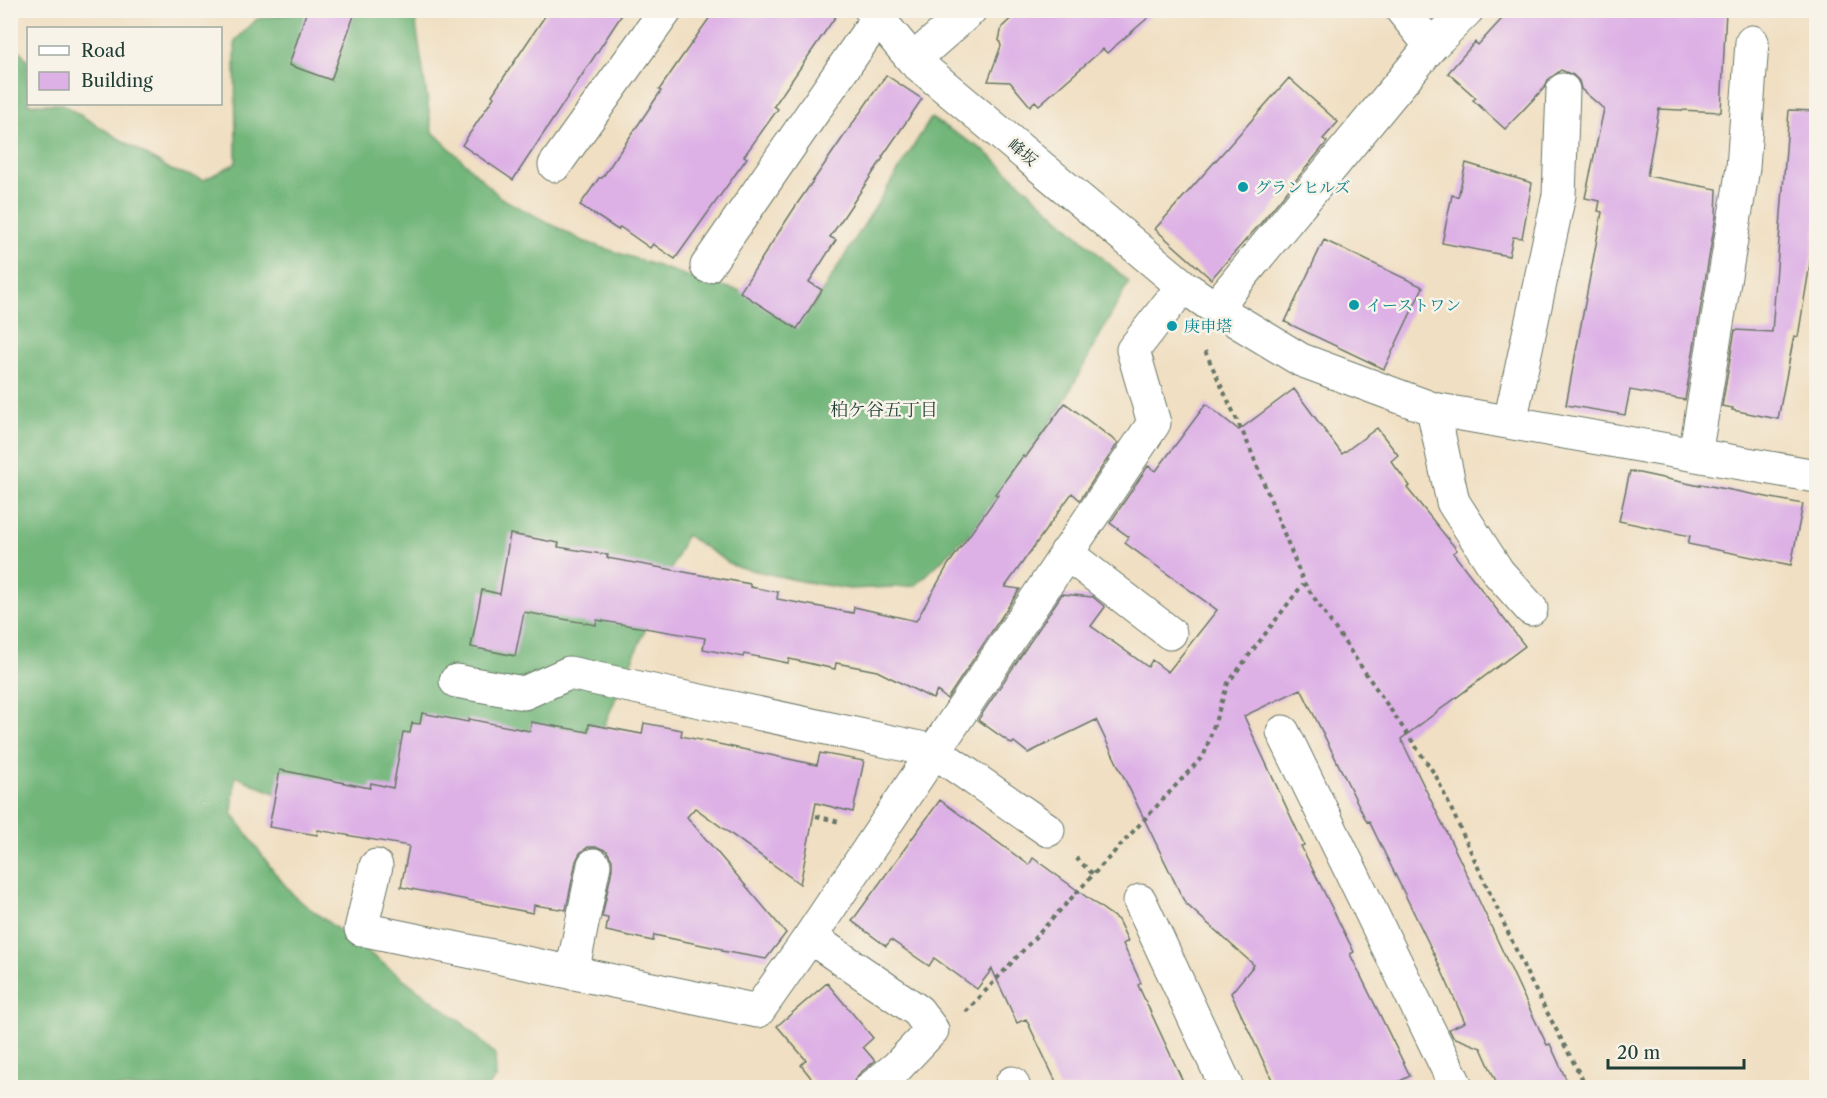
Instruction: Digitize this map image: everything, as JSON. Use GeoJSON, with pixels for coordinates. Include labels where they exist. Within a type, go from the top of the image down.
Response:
{"type":"FeatureCollection","features":[{"type":"Feature","properties":{"kind":"street"},"geometry":{"type":"LineString","coordinates":[[555,165],[666,10]]}},
{"type":"Feature","properties":{"kind":"street"},"geometry":{"type":"LineString","coordinates":[[913,60],[970,10]]}},
{"type":"Feature","properties":{"kind":"street"},"geometry":{"type":"LineString","coordinates":[[1402,10],[1431,46]]}},
{"type":"Feature","properties":{"kind":"street"},"geometry":{"type":"LineString","coordinates":[[1215,308],[1431,46],[1467,10]]}},
{"type":"Feature","properties":{"kind":"street"},"geometry":{"type":"LineString","coordinates":[[707,266],[874,15]]}},
{"type":"Feature","properties":{"kind":"street","name":"峰坂"},"geometry":{"type":"LineString","coordinates":[[874,15],[913,60],[1183,286],[1301,360],[1433,409],[1816,477]]}},
{"type":"Feature","properties":{"kind":"street"},"geometry":{"type":"LineString","coordinates":[[1695,455],[1743,168],[1752,42]]}},
{"type":"Feature","properties":{"kind":"street"},"geometry":{"type":"LineString","coordinates":[[1510,422],[1559,195],[1563,90]]}},
{"type":"Feature","properties":{"kind":"street"},"geometry":{"type":"LineString","coordinates":[[376,866],[361,929],[759,1011],[1154,423],[1133,350],[1183,286]]}},
{"type":"Feature","properties":{"kind":"street"},"geometry":{"type":"LineString","coordinates":[[1433,409],[1453,502],[1498,572],[1531,609]]}},
{"type":"Feature","properties":{"kind":"street"},"geometry":{"type":"LineString","coordinates":[[1066,553],[1170,633]]}},
{"type":"Feature","properties":{"kind":"street"},"geometry":{"type":"LineString","coordinates":[[456,681],[524,693],[569,673],[934,751],[1048,830]]}},
{"type":"Feature","properties":{"kind":"street"},"geometry":{"type":"LineString","coordinates":[[1282,732],[1454,1087]]}},
{"type":"Feature","properties":{"kind":"street"},"geometry":{"type":"LineString","coordinates":[[572,973],[594,865]]}},
{"type":"Feature","properties":{"kind":"street"},"geometry":{"type":"LineString","coordinates":[[1140,901],[1227,1088]]}},
{"type":"Feature","properties":{"kind":"street"},"geometry":{"type":"LineString","coordinates":[[810,937],[918,1011],[945,1025],[871,1088]]}},
{"type":"Feature","properties":{"kind":"path"},"geometry":{"type":"LineString","coordinates":[[1204,349],[1248,446],[1304,583],[1436,776],[1530,978],[1587,1088]]}},
{"type":"Feature","properties":{"kind":"path"},"geometry":{"type":"LineString","coordinates":[[945,1025],[1204,756],[1228,683],[1304,583]]}},
{"type":"Feature","properties":{"kind":"green space"},"geometry":{"type":"Polygon","coordinates":[[[414,11],[432,131],[501,198],[583,241],[705,282],[812,308],[931,118],[985,151],[1129,282],[1061,407],[973,530],[915,586],[849,589],[800,581],[734,566],[686,535],[581,779],[425,806],[300,804],[235,776],[232,813],[274,872],[296,898],[461,1022],[495,1054],[496,1078],[488,1087],[291,1088],[258,1081],[207,1085],[204,1088],[11,1088],[11,41],[27,60],[27,105],[64,105],[171,170],[204,180],[236,163],[235,41],[257,19],[301,12],[414,11]]]}},
{"type":"Feature","properties":{"kind":"building"},"geometry":{"type":"Polygon","coordinates":[[[307,10],[356,10],[331,80],[289,65],[307,10]]]}},
{"type":"Feature","properties":{"kind":"building"},"geometry":{"type":"Polygon","coordinates":[[[549,10],[625,10],[513,180],[462,145],[494,97],[492,95],[549,10]]]}},
{"type":"Feature","properties":{"kind":"building"},"geometry":{"type":"Polygon","coordinates":[[[715,10],[840,10],[774,106],[778,109],[744,156],[747,158],[675,259],[653,244],[650,248],[620,227],[618,230],[580,205],[599,178],[602,178],[661,91],[659,90],[715,10]]]}},
{"type":"Feature","properties":{"kind":"building"},"geometry":{"type":"Polygon","coordinates":[[[1020,10],[1157,10],[1107,53],[1103,49],[1039,105],[1035,101],[1030,106],[1010,82],[988,81],[1001,46],[999,40],[1002,27],[1020,10]]]}},
{"type":"Feature","properties":{"kind":"building"},"geometry":{"type":"Polygon","coordinates":[[[1510,10],[1726,10],[1721,112],[1659,109],[1647,176],[1717,189],[1716,216],[1685,400],[1630,390],[1625,415],[1566,405],[1602,212],[1598,211],[1600,201],[1585,198],[1604,109],[1581,89],[1579,81],[1573,75],[1561,70],[1548,80],[1545,87],[1505,129],[1473,100],[1476,98],[1448,73],[1475,42],[1478,45],[1510,10]]]}},
{"type":"Feature","properties":{"kind":"building"},"geometry":{"type":"Polygon","coordinates":[[[886,75],[922,99],[830,237],[836,240],[809,282],[822,290],[797,329],[740,292],[797,204],[886,75]]]}},
{"type":"Feature","properties":{"kind":"building","name":"グランヒルズ"},"geometry":{"type":"Polygon","coordinates":[[[1289,78],[1338,122],[1323,139],[1327,142],[1260,224],[1211,279],[1155,229],[1289,78]]]}},
{"type":"Feature","properties":{"kind":"building"},"geometry":{"type":"Polygon","coordinates":[[[1789,110],[1816,111],[1816,227],[1798,337],[1794,336],[1778,419],[1722,406],[1735,330],[1772,332],[1789,110]]]}},
{"type":"Feature","properties":{"kind":"building"},"geometry":{"type":"Polygon","coordinates":[[[1466,163],[1532,183],[1522,238],[1513,237],[1509,256],[1442,243],[1452,195],[1458,197],[1466,163]]]}},
{"type":"Feature","properties":{"kind":"building","name":"イーストワン"},"geometry":{"type":"Polygon","coordinates":[[[1324,240],[1423,287],[1384,369],[1285,322],[1324,240]]]}},
{"type":"Feature","properties":{"kind":"building"},"geometry":{"type":"Polygon","coordinates":[[[1294,389],[1342,454],[1377,428],[1398,455],[1391,461],[1410,486],[1407,488],[1457,550],[1453,553],[1525,646],[1401,739],[1547,1045],[1550,1044],[1570,1088],[1499,1088],[1481,1048],[1453,1037],[1449,1029],[1465,1022],[1369,821],[1367,822],[1301,689],[1244,716],[1304,845],[1301,846],[1354,952],[1350,954],[1410,1076],[1386,1088],[1276,1088],[1231,993],[1254,965],[1185,903],[1096,720],[1028,753],[978,720],[1062,594],[1093,597],[1105,607],[1091,626],[1148,667],[1152,660],[1168,672],[1217,610],[1125,543],[1129,537],[1110,523],[1148,466],[1156,471],[1206,404],[1239,430],[1294,389]]]}},
{"type":"Feature","properties":{"kind":"building"},"geometry":{"type":"Polygon","coordinates":[[[1065,403],[1118,443],[1080,500],[1072,493],[1005,587],[1020,589],[947,699],[937,691],[933,699],[877,671],[836,663],[835,669],[789,659],[788,663],[744,654],[743,657],[703,649],[705,638],[597,620],[596,625],[524,612],[515,656],[471,647],[482,590],[500,594],[510,534],[559,543],[558,547],[608,555],[607,558],[750,584],[750,587],[778,592],[777,599],[853,613],[854,607],[916,621],[948,565],[998,495],[995,494],[1023,456],[1025,458],[1065,403]]]}},
{"type":"Feature","properties":{"kind":"building"},"geometry":{"type":"Polygon","coordinates":[[[1630,471],[1803,504],[1791,565],[1688,544],[1690,536],[1619,521],[1630,471]]]}},
{"type":"Feature","properties":{"kind":"building"},"geometry":{"type":"Polygon","coordinates":[[[422,713],[468,722],[469,719],[530,731],[531,722],[588,732],[589,724],[642,734],[644,723],[682,730],[681,736],[817,765],[820,753],[864,761],[853,812],[816,803],[800,884],[695,808],[687,817],[786,933],[766,959],[654,935],[653,941],[606,931],[608,918],[602,917],[612,860],[607,851],[598,847],[588,847],[580,853],[576,861],[566,910],[534,905],[533,913],[401,887],[409,846],[318,830],[317,835],[269,827],[280,770],[370,788],[371,783],[393,788],[403,732],[410,733],[412,723],[420,724],[422,713]]]}},
{"type":"Feature","properties":{"kind":"building"},"geometry":{"type":"Polygon","coordinates":[[[940,800],[1029,865],[1033,858],[1118,920],[1128,941],[1123,944],[1141,983],[1138,985],[1186,1088],[1059,1088],[1026,1019],[1017,1023],[992,969],[977,989],[934,958],[929,966],[891,940],[886,946],[852,921],[940,800]]]}},
{"type":"Feature","properties":{"kind":"building"},"geometry":{"type":"Polygon","coordinates":[[[827,983],[873,1038],[863,1047],[875,1061],[859,1074],[854,1081],[853,1088],[819,1088],[801,1065],[806,1060],[777,1026],[827,983]]]}},
{"type":"Feature","properties":{"kind":"place","name":"グランヒルズ"},"geometry":{"type":"Point","coordinates":[1243,187]}},
{"type":"Feature","properties":{"kind":"place","name":"イーストワン"},"geometry":{"type":"Point","coordinates":[1354,305]}},
{"type":"Feature","properties":{"kind":"place","name":"庚申塔"},"geometry":{"type":"Point","coordinates":[1172,326]}},
{"type":"Feature","properties":{"kind":"district","name":"柏ケ谷五丁目"},"geometry":{"type":"Point","coordinates":[884,410]}}]}
